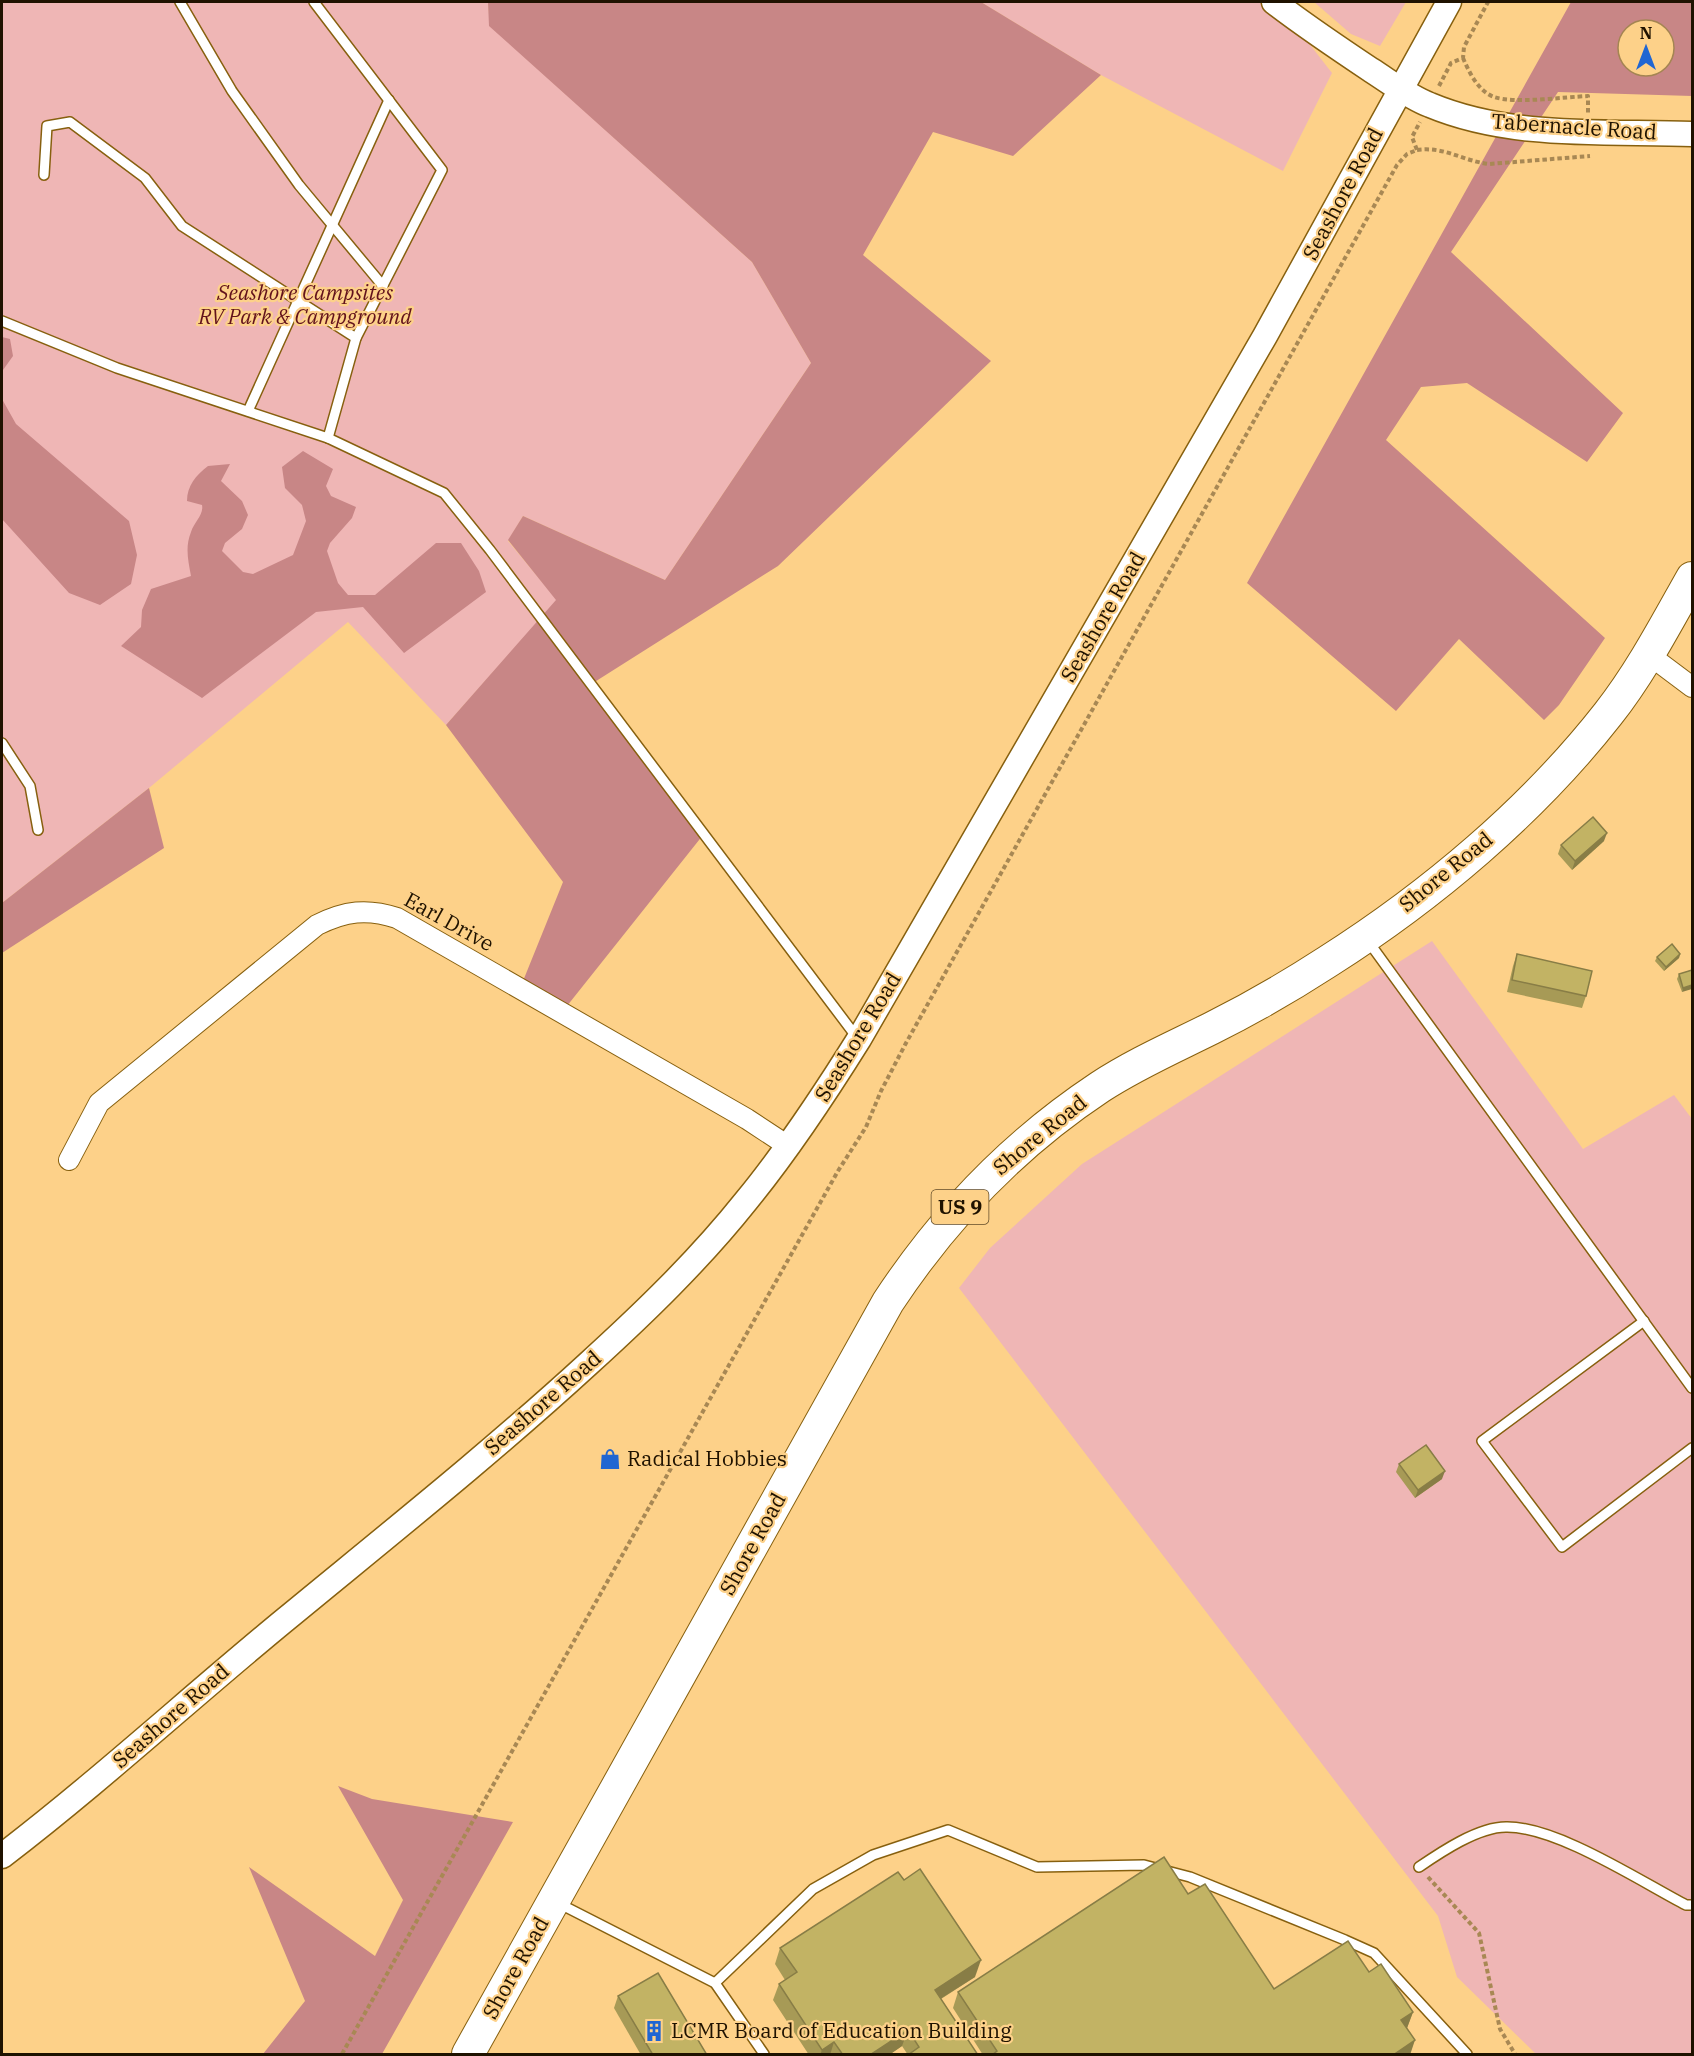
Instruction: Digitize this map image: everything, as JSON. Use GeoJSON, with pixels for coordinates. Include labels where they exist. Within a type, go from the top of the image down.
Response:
{"type":"FeatureCollection","features":[{"type":"Feature","properties":{"kind":"main road","name":"Shore Road"},"geometry":{"type":"LineString","coordinates":[[468,2055],[888,1302],[940,1230],[1006,1160],[1052,1121],[1142,1062],[1273,996],[1365,936],[1455,868],[1552,777],[1608,714],[1648,654],[1692,578]]}},
{"type":"Feature","properties":{"kind":"street","name":"Tabernacle Road"},"geometry":{"type":"LineString","coordinates":[[1274,2],[1310,30],[1400,89],[1429,105],[1480,121],[1538,129],[1692,134]]}},
{"type":"Feature","properties":{"kind":"street","name":"Seashore Road"},"geometry":{"type":"LineString","coordinates":[[2,1856],[60,1811],[567,1383],[688,1268],[746,1202],[788,1146],[859,1039],[1265,336],[1449,2]]}},
{"type":"Feature","properties":{"kind":"street"},"geometry":{"type":"LineString","coordinates":[[1648,654],[1692,687]]}},
{"type":"Feature","properties":{"kind":"street","name":"Earl Drive"},"geometry":{"type":"LineString","coordinates":[[69,1160],[99,1102],[317,925],[336,915],[356,911],[377,912],[397,918],[747,1119],[788,1146]]}},
{"type":"Feature","properties":{"kind":"lane"},"geometry":{"type":"LineString","coordinates":[[180,2],[232,91],[299,185],[383,286]]}},
{"type":"Feature","properties":{"kind":"lane"},"geometry":{"type":"LineString","coordinates":[[314,2],[442,170],[356,338],[328,438]]}},
{"type":"Feature","properties":{"kind":"lane"},"geometry":{"type":"LineString","coordinates":[[248,411],[296,300],[333,227],[389,100]]}},
{"type":"Feature","properties":{"kind":"lane"},"geometry":{"type":"LineString","coordinates":[[44,175],[47,126],[57,122],[69,122],[145,178],[182,226],[356,338]]}},
{"type":"Feature","properties":{"kind":"lane"},"geometry":{"type":"LineString","coordinates":[[2,321],[117,368],[328,438],[444,494],[497,559],[859,1039]]}},
{"type":"Feature","properties":{"kind":"lane"},"geometry":{"type":"LineString","coordinates":[[2,743],[30,786],[38,830]]}},
{"type":"Feature","properties":{"kind":"lane"},"geometry":{"type":"LineString","coordinates":[[1365,936],[1692,1388]]}},
{"type":"Feature","properties":{"kind":"lane"},"geometry":{"type":"LineString","coordinates":[[1644,1321],[1482,1441],[1562,1547],[1692,1448]]}},
{"type":"Feature","properties":{"kind":"lane"},"geometry":{"type":"LineString","coordinates":[[1419,1867],[1457,1842],[1504,1826],[1538,1830],[1686,1905],[1692,1905]]}},
{"type":"Feature","properties":{"kind":"lane"},"geometry":{"type":"LineString","coordinates":[[715,1983],[813,1889],[873,1856],[948,1830],[1037,1867],[1144,1865],[1190,1877],[1345,1940],[1374,1953],[1467,2055]]}},
{"type":"Feature","properties":{"kind":"lane"},"geometry":{"type":"LineString","coordinates":[[554,1901],[715,1983],[764,2055]]}},
{"type":"Feature","properties":{"kind":"path"},"geometry":{"type":"LineString","coordinates":[[342,2055],[827,1192],[866,1127],[881,1091],[906,1043],[1397,165],[1407,154],[1417,150],[1436,149],[1473,162],[1489,164],[1590,156],[1588,96],[1551,99],[1493,96],[1479,86],[1463,58],[1464,47],[1488,2]]}},
{"type":"Feature","properties":{"kind":"path"},"geometry":{"type":"LineString","coordinates":[[1451,63],[1463,58]]}},
{"type":"Feature","properties":{"kind":"path"},"geometry":{"type":"LineString","coordinates":[[1412,137],[1417,150]]}},
{"type":"Feature","properties":{"kind":"path"},"geometry":{"type":"LineString","coordinates":[[1419,1867],[1479,1933],[1500,2029],[1515,2055]]}},
{"type":"Feature","properties":{"kind":"green space","name":"Seashore Campsites RV Park & Campground"},"geometry":{"type":"Polygon","coordinates":[[[2,2],[488,2],[490,26],[752,262],[811,363],[665,580],[523,516],[508,541],[557,600],[446,725],[348,622],[149,788],[2,903],[2,2]]]}},
{"type":"Feature","properties":{"kind":"green space"},"geometry":{"type":"Polygon","coordinates":[[[981,2],[1259,2],[1297,28],[1332,73],[1283,171],[1101,75],[981,2]]]}},
{"type":"Feature","properties":{"kind":"green space"},"geometry":{"type":"Polygon","coordinates":[[[1314,2],[1406,2],[1380,46],[1351,34],[1314,2]]]}},
{"type":"Feature","properties":{"kind":"green space"},"geometry":{"type":"Polygon","coordinates":[[[1432,941],[1583,1149],[1674,1095],[1692,1119],[1692,2054],[1536,2054],[1457,1977],[1438,1916],[959,1288],[990,1248],[1082,1164],[1432,941]]]}},
{"type":"Feature","properties":{"kind":"shaded area"},"geometry":{"type":"Polygon","coordinates":[[[488,2],[981,2],[1101,75],[1013,156],[933,132],[863,255],[991,361],[778,566],[593,683],[707,830],[563,1011],[521,986],[563,882],[446,725],[556,600],[508,540],[523,516],[665,580],[811,363],[752,262],[489,26],[488,2]]]}},
{"type":"Feature","properties":{"kind":"shaded area"},"geometry":{"type":"Polygon","coordinates":[[[1571,2],[1692,2],[1692,96],[1558,92],[1451,252],[1623,413],[1587,462],[1467,383],[1421,387],[1386,440],[1605,638],[1559,705],[1544,720],[1459,639],[1396,711],[1247,583],[1571,2]]]}},
{"type":"Feature","properties":{"kind":"shaded area"},"geometry":{"type":"Polygon","coordinates":[[[2,337],[10,339],[13,356],[3,370],[2,383],[2,337]]]}},
{"type":"Feature","properties":{"kind":"shaded area"},"geometry":{"type":"Polygon","coordinates":[[[2,399],[16,424],[129,521],[137,555],[131,584],[100,605],[69,593],[2,519],[2,399]]]}},
{"type":"Feature","properties":{"kind":"shaded area"},"geometry":{"type":"Polygon","coordinates":[[[303,451],[333,469],[326,486],[331,496],[356,507],[352,518],[330,543],[327,551],[338,583],[348,595],[375,595],[436,543],[461,543],[479,571],[486,592],[404,653],[363,607],[316,612],[202,698],[121,646],[141,627],[142,610],[151,589],[191,576],[188,543],[202,505],[187,501],[187,496],[193,481],[208,466],[230,464],[221,481],[242,501],[248,515],[242,529],[225,543],[222,551],[243,572],[253,574],[293,555],[306,521],[302,505],[285,488],[282,467],[303,451]]]}},
{"type":"Feature","properties":{"kind":"shaded area"},"geometry":{"type":"Polygon","coordinates":[[[149,788],[164,848],[2,953],[2,903],[149,788]]]}},
{"type":"Feature","properties":{"kind":"shaded area"},"geometry":{"type":"Polygon","coordinates":[[[338,1786],[372,1799],[513,1822],[382,2054],[263,2054],[305,2001],[249,1867],[375,1956],[403,1900],[338,1786]]]}},
{"type":"Feature","properties":{"kind":"building"},"geometry":{"type":"Polygon","coordinates":[[[1593,817],[1607,833],[1575,861],[1561,845],[1593,817]]]}},
{"type":"Feature","properties":{"kind":"building"},"geometry":{"type":"Polygon","coordinates":[[[1672,944],[1680,954],[1666,967],[1657,957],[1672,944]]]}},
{"type":"Feature","properties":{"kind":"building"},"geometry":{"type":"Polygon","coordinates":[[[1517,954],[1592,971],[1586,996],[1512,980],[1517,954]]]}},
{"type":"Feature","properties":{"kind":"building"},"geometry":{"type":"Polygon","coordinates":[[[1692,970],[1692,985],[1683,988],[1679,974],[1692,970]]]}},
{"type":"Feature","properties":{"kind":"building"},"geometry":{"type":"Polygon","coordinates":[[[1426,1445],[1445,1471],[1418,1490],[1399,1464],[1426,1445]]]}},
{"type":"Feature","properties":{"kind":"building"},"geometry":{"type":"Polygon","coordinates":[[[1164,1857],[1188,1894],[1205,1884],[1274,1989],[1348,1941],[1369,1972],[1381,1964],[1413,2012],[1401,2020],[1415,2040],[1393,2055],[992,2055],[997,2051],[958,1992],[1164,1857]]]}},
{"type":"Feature","properties":{"kind":"building"},"geometry":{"type":"Polygon","coordinates":[[[920,1869],[981,1960],[935,1990],[978,2055],[908,2055],[919,2047],[908,2030],[870,2055],[843,2055],[834,2042],[822,2050],[779,1984],[797,1972],[780,1948],[898,1872],[904,1880],[920,1869]]]}},
{"type":"Feature","properties":{"kind":"building","name":"LCMR Board of Education Building"},"geometry":{"type":"Polygon","coordinates":[[[658,1973],[707,2055],[653,2055],[618,1996],[658,1973]]]}},
{"type":"Feature","properties":{"kind":"place","name":"Radical Hobbies"},"geometry":{"type":"Point","coordinates":[610,1459]}},
{"type":"Feature","properties":{"kind":"place","name":"LCMR Board of Education Building"},"geometry":{"type":"Point","coordinates":[654,2031]}}]}
